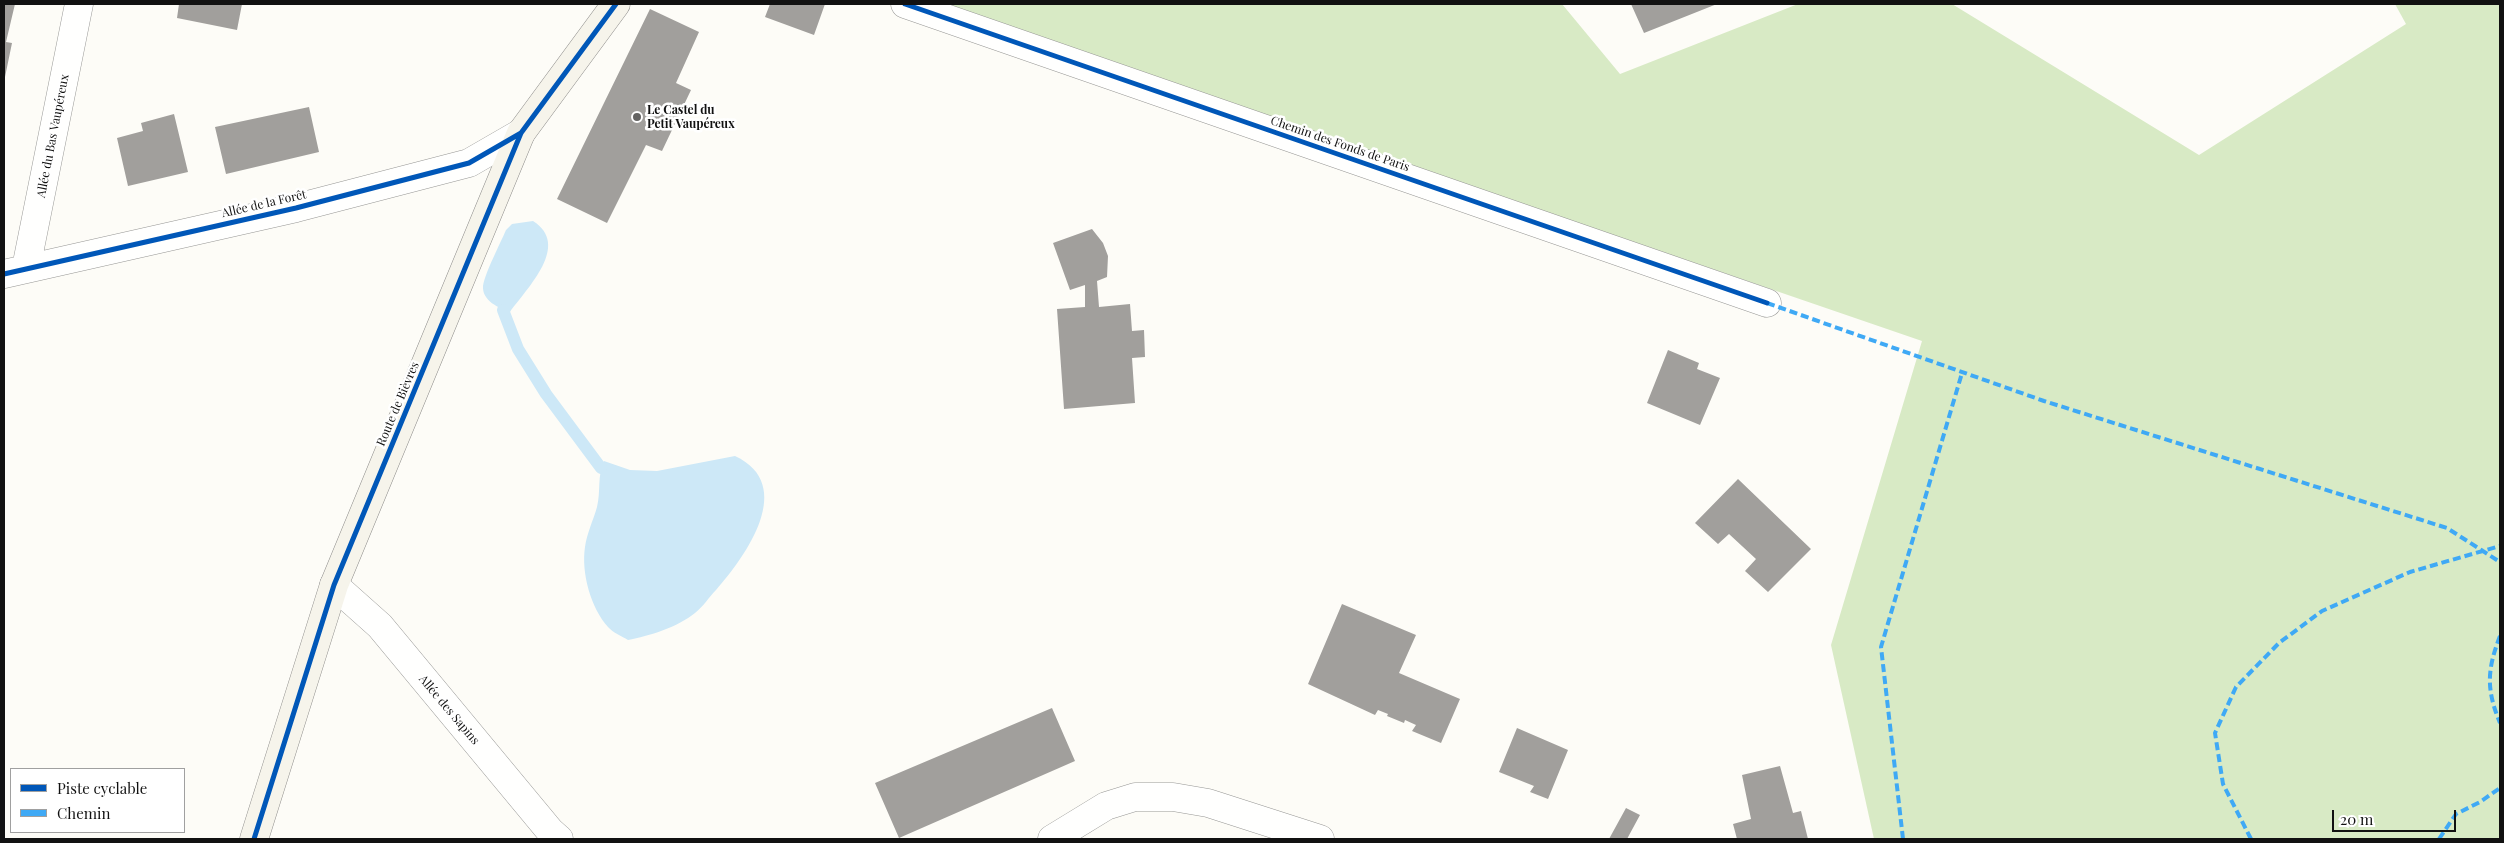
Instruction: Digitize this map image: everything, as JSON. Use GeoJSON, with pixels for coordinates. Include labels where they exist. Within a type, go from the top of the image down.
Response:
{"type":"FeatureCollection","features":[{"type":"Feature","properties":{"kind":"street","name":"Allée du Bas Vaupéreux"},"geometry":{"type":"LineString","coordinates":[[15,271],[79,4]]}},
{"type":"Feature","properties":{"kind":"street","name":"Route de Bièvres"},"geometry":{"type":"LineString","coordinates":[[254,839],[334,586],[521,133],[616,4]]}},
{"type":"Feature","properties":{"kind":"street","name":"Chemin des Fonds de Paris"},"geometry":{"type":"LineString","coordinates":[[906,4],[1767,303]]}},
{"type":"Feature","properties":{"kind":"street","name":"Allée de la Forêt"},"geometry":{"type":"LineString","coordinates":[[15,271],[296,208],[469,163],[521,133]]}},
{"type":"Feature","properties":{"kind":"street","name":"Allée des Sapins"},"geometry":{"type":"LineString","coordinates":[[334,586],[380,626],[550,831],[559,839]]}},
{"type":"Feature","properties":{"kind":"street"},"geometry":{"type":"LineString","coordinates":[[1052,839],[1106,806],[1135,797],[1173,798],[1208,803],[1320,839]]}},
{"type":"Feature","properties":{"kind":"green space"},"geometry":{"type":"Polygon","coordinates":[[[940,4],[1562,4],[1620,74],[1798,4],[1952,4],[2199,155],[2406,24],[2395,4],[2500,4],[2500,839],[1874,839],[1831,645],[1922,341],[940,4]]]}},
{"type":"Feature","properties":{"kind":"water"},"geometry":{"type":"Polygon","coordinates":[[[533,221],[544,231],[548,242],[547,254],[535,279],[510,312],[488,300],[483,291],[484,280],[506,230],[512,224],[533,221]]]}},
{"type":"Feature","properties":{"kind":"water"},"geometry":{"type":"Polygon","coordinates":[[[735,456],[753,469],[762,484],[764,502],[760,521],[752,540],[740,559],[701,608],[680,623],[628,640],[612,631],[602,619],[592,600],[586,579],[584,557],[586,542],[597,507],[604,461],[630,470],[657,471],[735,456]]]}},
{"type":"Feature","properties":{"kind":"building"},"geometry":{"type":"Polygon","coordinates":[[[4,4],[15,4],[6,42],[12,43],[5,77],[4,4]]]}},
{"type":"Feature","properties":{"kind":"building"},"geometry":{"type":"Polygon","coordinates":[[[179,4],[242,4],[237,30],[177,18],[179,4]]]}},
{"type":"Feature","properties":{"kind":"building"},"geometry":{"type":"Polygon","coordinates":[[[770,4],[825,4],[814,35],[765,17],[770,4]]]}},
{"type":"Feature","properties":{"kind":"building"},"geometry":{"type":"Polygon","coordinates":[[[1631,4],[1717,4],[1644,33],[1631,4]]]}},
{"type":"Feature","properties":{"kind":"building","name":"Le Castel du Petit Vaupéreux"},"geometry":{"type":"Polygon","coordinates":[[[650,9],[699,32],[676,83],[691,90],[662,151],[646,145],[607,223],[557,199],[650,9]]]}},
{"type":"Feature","properties":{"kind":"building"},"geometry":{"type":"Polygon","coordinates":[[[309,107],[319,152],[226,174],[215,127],[309,107]]]}},
{"type":"Feature","properties":{"kind":"building"},"geometry":{"type":"Polygon","coordinates":[[[174,114],[188,172],[128,186],[117,138],[143,131],[141,123],[174,114]]]}},
{"type":"Feature","properties":{"kind":"building"},"geometry":{"type":"Polygon","coordinates":[[[1092,229],[1103,243],[1108,256],[1107,277],[1097,281],[1099,307],[1130,304],[1132,331],[1144,330],[1145,357],[1132,358],[1135,403],[1064,409],[1057,309],[1085,307],[1085,285],[1070,290],[1053,243],[1092,229]]]}},
{"type":"Feature","properties":{"kind":"building"},"geometry":{"type":"Polygon","coordinates":[[[1668,350],[1699,363],[1697,369],[1720,378],[1700,425],[1647,403],[1668,350]]]}},
{"type":"Feature","properties":{"kind":"building"},"geometry":{"type":"Polygon","coordinates":[[[1738,479],[1811,549],[1768,592],[1745,571],[1756,559],[1729,534],[1718,544],[1695,523],[1738,479]]]}},
{"type":"Feature","properties":{"kind":"building"},"geometry":{"type":"Polygon","coordinates":[[[1342,604],[1416,635],[1399,673],[1460,699],[1441,743],[1412,731],[1416,725],[1405,720],[1404,723],[1378,710],[1375,715],[1308,684],[1342,604]]]}},
{"type":"Feature","properties":{"kind":"building"},"geometry":{"type":"Polygon","coordinates":[[[1052,708],[1075,761],[899,838],[875,783],[1052,708]]]}},
{"type":"Feature","properties":{"kind":"building"},"geometry":{"type":"Polygon","coordinates":[[[1517,728],[1568,750],[1548,799],[1530,792],[1534,786],[1499,772],[1517,728]]]}},
{"type":"Feature","properties":{"kind":"building"},"geometry":{"type":"Polygon","coordinates":[[[1780,766],[1793,813],[1801,811],[1808,839],[1737,839],[1733,824],[1751,819],[1742,775],[1780,766]]]}},
{"type":"Feature","properties":{"kind":"building"},"geometry":{"type":"Polygon","coordinates":[[[1626,808],[1640,815],[1627,839],[1609,839],[1626,808]]]}},
{"type":"Feature","properties":{"kind":"waterway"},"geometry":{"type":"LineString","coordinates":[[503,310],[518,349],[546,394],[601,468]]}},
{"type":"Feature","properties":{"kind":"marked path"},"geometry":{"type":"LineString","coordinates":[[1767,303],[2044,401],[2447,528],[2500,562]]}},
{"type":"Feature","properties":{"kind":"marked path"},"geometry":{"type":"LineString","coordinates":[[1903,839],[1881,647],[1962,373]]}},
{"type":"Feature","properties":{"kind":"marked path"},"geometry":{"type":"LineString","coordinates":[[2251,839],[2223,784],[2215,733],[2236,687],[2279,643],[2322,611],[2410,572],[2500,546]]}},
{"type":"Feature","properties":{"kind":"marked path"},"geometry":{"type":"LineString","coordinates":[[2500,636],[2493,659],[2490,680],[2492,700],[2500,723]]}},
{"type":"Feature","properties":{"kind":"marked path"},"geometry":{"type":"LineString","coordinates":[[2439,839],[2456,814],[2480,802],[2500,788]]}},
{"type":"Feature","properties":{"kind":"cycle path"},"geometry":{"type":"LineString","coordinates":[[254,839],[334,585],[521,133],[616,4]]}},
{"type":"Feature","properties":{"kind":"cycle path"},"geometry":{"type":"LineString","coordinates":[[905,4],[1767,303]]}},
{"type":"Feature","properties":{"kind":"cycle path"},"geometry":{"type":"LineString","coordinates":[[4,274],[296,208],[469,163],[521,133]]}},
{"type":"Feature","properties":{"kind":"place","name":"Le Castel du Petit Vaupéreux"},"geometry":{"type":"Point","coordinates":[637,117]}}]}
